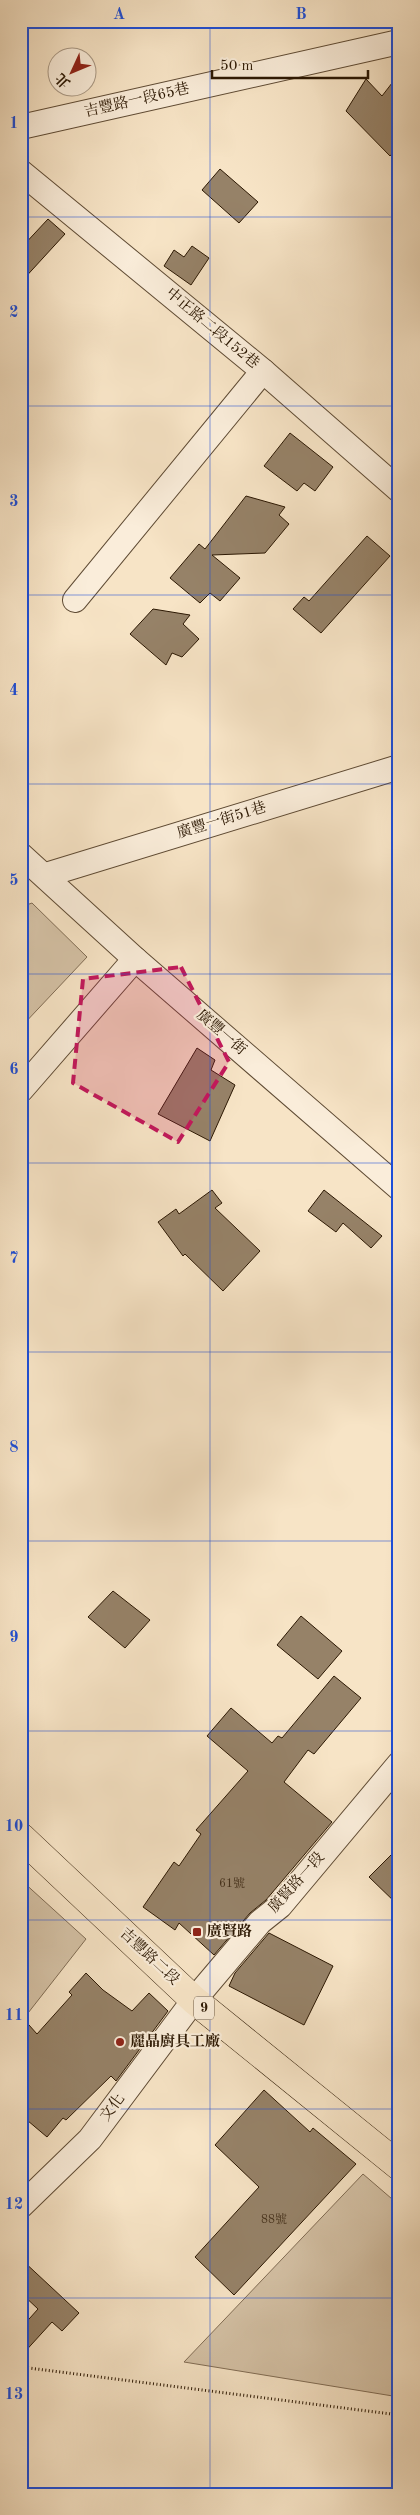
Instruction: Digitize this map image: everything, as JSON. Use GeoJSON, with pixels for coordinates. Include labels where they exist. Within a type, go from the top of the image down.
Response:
{"type":"FeatureCollection","features":[{"type":"Feature","properties":{"kind":"main road","name":"吉豐路二段"},"geometry":{"type":"LineString","coordinates":[[21,1837],[194,2000],[399,2166]]}},
{"type":"Feature","properties":{"kind":"street","name":"吉豐路一段65巷"},"geometry":{"type":"LineString","coordinates":[[21,127],[399,42]]}},
{"type":"Feature","properties":{"kind":"street","name":"中正路二段152巷"},"geometry":{"type":"LineString","coordinates":[[21,172],[263,371],[399,490]]}},
{"type":"Feature","properties":{"kind":"street"},"geometry":{"type":"LineString","coordinates":[[75,600],[263,371]]}},
{"type":"Feature","properties":{"kind":"street","name":"廣豐一街51巷"},"geometry":{"type":"LineString","coordinates":[[46,875],[399,767]]}},
{"type":"Feature","properties":{"kind":"street","name":"廣豐一街"},"geometry":{"type":"LineString","coordinates":[[21,855],[46,875],[62,893],[135,959],[399,1188]]}},
{"type":"Feature","properties":{"kind":"street"},"geometry":{"type":"LineString","coordinates":[[21,1090],[135,959]]}},
{"type":"Feature","properties":{"kind":"street","name":"廣賢路一段"},"geometry":{"type":"LineString","coordinates":[[194,2000],[260,1922],[280,1906],[399,1764]]}},
{"type":"Feature","properties":{"kind":"street","name":"文化"},"geometry":{"type":"LineString","coordinates":[[21,2206],[90,2139],[194,2000]]}},
{"type":"Feature","properties":{"kind":"path"},"geometry":{"type":"LineString","coordinates":[[21,2367],[399,2415]]}},
{"type":"Feature","properties":{"kind":"highlighted area"},"geometry":{"type":"Polygon","coordinates":[[[181,967],[229,1062],[178,1142],[73,1083],[83,979],[181,967]]]}},
{"type":"Feature","properties":{"kind":"shaded area"},"geometry":{"type":"Polygon","coordinates":[[[32,903],[87,957],[21,1027],[21,907],[32,903]]]}},
{"type":"Feature","properties":{"kind":"shaded area"},"geometry":{"type":"Polygon","coordinates":[[[21,1880],[86,1939],[21,2022],[21,1880]]]}},
{"type":"Feature","properties":{"kind":"shaded area"},"geometry":{"type":"Polygon","coordinates":[[[363,2174],[399,2205],[399,2397],[184,2362],[363,2174]]]}},
{"type":"Feature","properties":{"kind":"building"},"geometry":{"type":"Polygon","coordinates":[[[399,74],[399,146],[390,156],[346,111],[366,79],[382,96],[399,74]]]}},
{"type":"Feature","properties":{"kind":"building"},"geometry":{"type":"Polygon","coordinates":[[[220,169],[258,202],[239,223],[202,190],[220,169]]]}},
{"type":"Feature","properties":{"kind":"building"},"geometry":{"type":"Polygon","coordinates":[[[48,219],[65,234],[21,282],[21,248],[48,219]]]}},
{"type":"Feature","properties":{"kind":"building"},"geometry":{"type":"Polygon","coordinates":[[[192,246],[209,258],[191,285],[164,266],[174,250],[184,257],[192,246]]]}},
{"type":"Feature","properties":{"kind":"building"},"geometry":{"type":"Polygon","coordinates":[[[290,433],[333,467],[315,491],[304,483],[297,491],[264,466],[290,433]]]}},
{"type":"Feature","properties":{"kind":"building"},"geometry":{"type":"Polygon","coordinates":[[[246,496],[285,507],[279,515],[289,524],[265,553],[212,555],[240,578],[220,601],[210,593],[200,603],[170,578],[199,544],[205,549],[246,496]]]}},
{"type":"Feature","properties":{"kind":"building"},"geometry":{"type":"Polygon","coordinates":[[[367,536],[390,556],[321,633],[293,609],[304,597],[309,601],[367,536]]]}},
{"type":"Feature","properties":{"kind":"building"},"geometry":{"type":"Polygon","coordinates":[[[153,609],[190,615],[183,624],[199,639],[182,657],[172,653],[166,665],[130,634],[153,609]]]}},
{"type":"Feature","properties":{"kind":"building"},"geometry":{"type":"Polygon","coordinates":[[[197,1048],[215,1060],[211,1070],[235,1085],[210,1141],[158,1114],[197,1048]]]}},
{"type":"Feature","properties":{"kind":"building"},"geometry":{"type":"Polygon","coordinates":[[[212,1190],[222,1203],[215,1208],[260,1251],[223,1291],[185,1254],[183,1256],[158,1222],[176,1209],[179,1214],[212,1190]]]}},
{"type":"Feature","properties":{"kind":"building"},"geometry":{"type":"Polygon","coordinates":[[[324,1190],[382,1236],[371,1248],[343,1223],[336,1232],[308,1211],[324,1190]]]}},
{"type":"Feature","properties":{"kind":"building"},"geometry":{"type":"Polygon","coordinates":[[[113,1591],[150,1620],[125,1648],[88,1617],[113,1591]]]}},
{"type":"Feature","properties":{"kind":"building"},"geometry":{"type":"Polygon","coordinates":[[[301,1616],[342,1651],[318,1679],[277,1645],[301,1616]]]}},
{"type":"Feature","properties":{"kind":"building"},"geometry":{"type":"Polygon","coordinates":[[[334,1676],[361,1698],[314,1754],[308,1750],[284,1782],[332,1822],[266,1900],[250,1913],[214,1955],[179,1923],[175,1930],[143,1907],[174,1862],[179,1866],[201,1834],[196,1830],[248,1771],[207,1736],[231,1708],[272,1743],[278,1736],[282,1738],[334,1676]]]}},
{"type":"Feature","properties":{"kind":"building"},"geometry":{"type":"Polygon","coordinates":[[[399,1847],[399,1906],[369,1877],[399,1847]]]}},
{"type":"Feature","properties":{"kind":"building"},"geometry":{"type":"Polygon","coordinates":[[[269,1933],[333,1966],[304,2025],[229,1986],[235,1973],[269,1933]]]}},
{"type":"Feature","properties":{"kind":"building"},"geometry":{"type":"Polygon","coordinates":[[[86,1973],[103,1990],[132,2011],[149,1993],[168,2011],[116,2081],[111,2076],[66,2120],[63,2118],[47,2137],[21,2115],[21,2016],[37,2034],[72,1995],[69,1992],[86,1973]]]}},
{"type":"Feature","properties":{"kind":"building"},"geometry":{"type":"Polygon","coordinates":[[[264,2090],[310,2132],[313,2128],[356,2164],[234,2295],[195,2257],[259,2187],[215,2145],[264,2090]]]}},
{"type":"Feature","properties":{"kind":"building"},"geometry":{"type":"Polygon","coordinates":[[[21,2259],[79,2313],[62,2331],[52,2322],[21,2356],[21,2328],[38,2309],[21,2293],[21,2259]]]}},
{"type":"Feature","properties":{"kind":"place","name":"廣賢路"},"geometry":{"type":"Point","coordinates":[197,1932]}},
{"type":"Feature","properties":{"kind":"place","name":"麗晶廚具工廠"},"geometry":{"type":"Point","coordinates":[120,2042]}}]}
